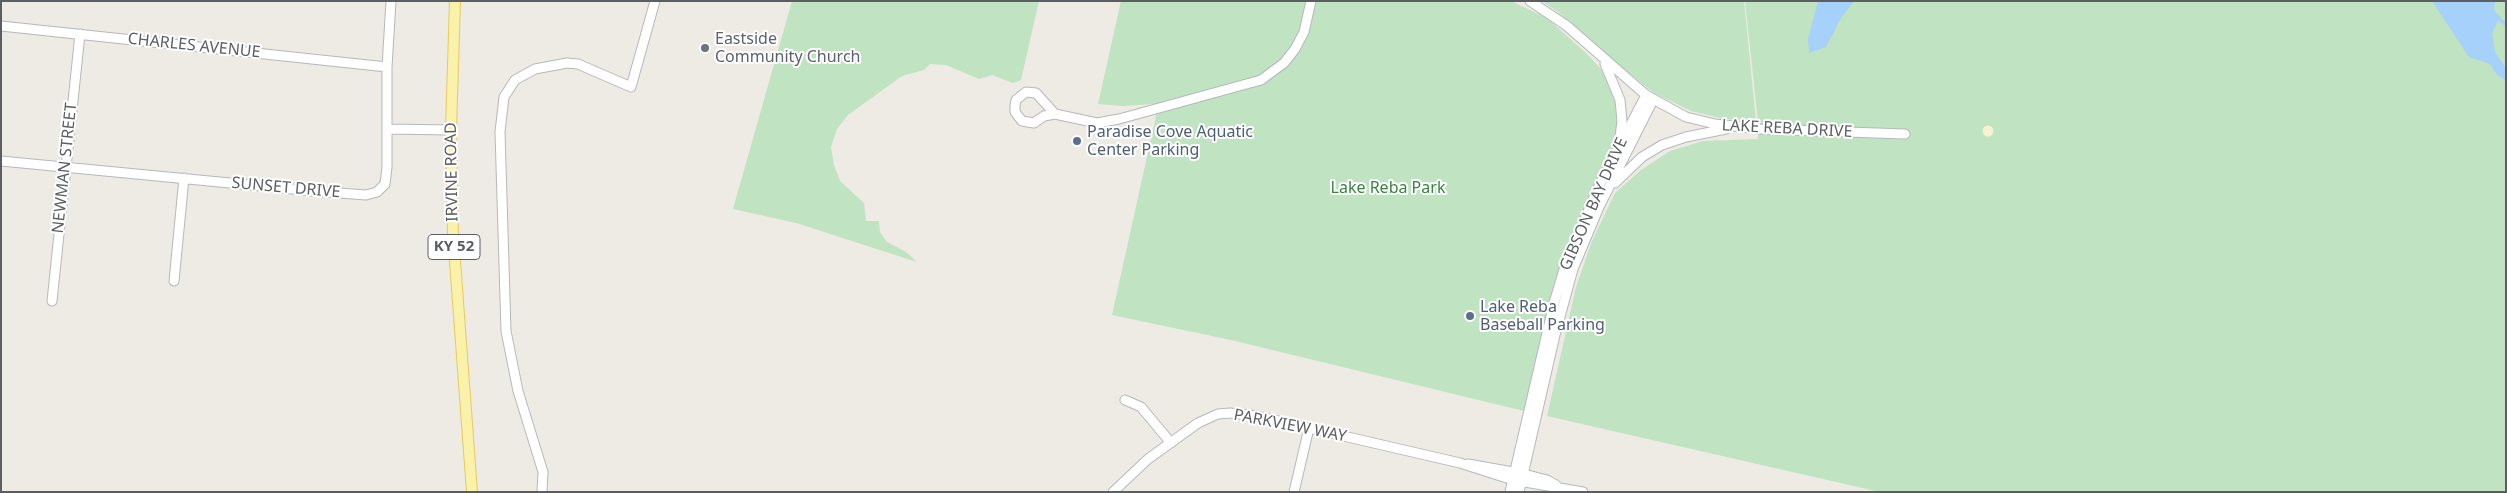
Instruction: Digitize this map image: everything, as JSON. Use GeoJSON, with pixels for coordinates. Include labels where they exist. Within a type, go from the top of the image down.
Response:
{"type":"FeatureCollection","features":[{"type":"Feature","properties":{"kind":"main road","name":"IRVINE ROAD"},"geometry":{"type":"LineString","coordinates":[[455,1],[451,130],[453,234],[472,492]]}},
{"type":"Feature","properties":{"kind":"street","name":"SUNSET DRIVE"},"geometry":{"type":"LineString","coordinates":[[1,161],[370,195],[381,190],[386,180],[388,129],[387,67],[391,1]]}},
{"type":"Feature","properties":{"kind":"street"},"geometry":{"type":"LineString","coordinates":[[542,492],[543,472],[518,391],[506,331],[500,132],[504,97],[515,80],[535,68],[567,63],[578,64],[631,87],[655,1]]}},
{"type":"Feature","properties":{"kind":"street"},"geometry":{"type":"LineString","coordinates":[[1055,114],[1041,97],[1031,92],[1020,95],[1015,106],[1018,117],[1028,123],[1055,114],[1097,123],[1119,119],[1261,80],[1284,63],[1295,49],[1304,32],[1311,1]]}},
{"type":"Feature","properties":{"kind":"street","name":"LAKE REBA DRIVE"},"geometry":{"type":"LineString","coordinates":[[1530,1],[1555,17],[1649,97],[1693,119],[1735,127],[1905,134]]}},
{"type":"Feature","properties":{"kind":"street","name":"CHARLES AVENUE"},"geometry":{"type":"LineString","coordinates":[[1,26],[387,67]]}},
{"type":"Feature","properties":{"kind":"street","name":"NEWMAN STREET"},"geometry":{"type":"LineString","coordinates":[[52,301],[80,34]]}},
{"type":"Feature","properties":{"kind":"street"},"geometry":{"type":"LineString","coordinates":[[1601,57],[1613,80],[1620,100],[1622,121],[1618,148]]}},
{"type":"Feature","properties":{"kind":"street","name":"GIBSON BAY DRIVE"},"geometry":{"type":"LineString","coordinates":[[1510,492],[1518,477],[1541,375],[1569,268],[1586,214],[1618,148],[1649,97]]}},
{"type":"Feature","properties":{"kind":"street","name":"GIBSON BAY DRIVE"},"geometry":{"type":"LineString","coordinates":[[1569,268],[1608,190],[1649,97]]}},
{"type":"Feature","properties":{"kind":"street"},"geometry":{"type":"LineString","coordinates":[[1608,190],[1637,161],[1662,145],[1698,133],[1735,127]]}},
{"type":"Feature","properties":{"kind":"street"},"geometry":{"type":"LineString","coordinates":[[388,129],[451,130]]}},
{"type":"Feature","properties":{"kind":"street"},"geometry":{"type":"LineString","coordinates":[[174,281],[184,178]]}},
{"type":"Feature","properties":{"kind":"street"},"geometry":{"type":"LineString","coordinates":[[1125,400],[1141,407],[1170,443]]}},
{"type":"Feature","properties":{"kind":"street","name":"PARKVIEW WAY"},"geometry":{"type":"LineString","coordinates":[[1113,492],[1128,476],[1198,423],[1218,414],[1243,413],[1460,463],[1488,466],[1545,486],[1556,486],[1583,492]]}},
{"type":"Feature","properties":{"kind":"street"},"geometry":{"type":"LineString","coordinates":[[1294,492],[1309,428]]}},
{"type":"Feature","properties":{"kind":"street","name":"GIBSON BAY DRIVE"},"geometry":{"type":"LineString","coordinates":[[1518,477],[1519,492]]}},
{"type":"Feature","properties":{"kind":"green space"},"geometry":{"type":"Polygon","coordinates":[[[792,1],[1039,1],[1021,80],[1013,83],[992,75],[979,79],[946,65],[930,64],[924,70],[902,76],[848,115],[837,129],[831,147],[834,165],[840,181],[864,203],[866,221],[879,221],[880,232],[887,242],[906,252],[917,262],[796,223],[733,209],[792,1]]]}},
{"type":"Feature","properties":{"kind":"green space","name":"Lake Reba Park"},"geometry":{"type":"Polygon","coordinates":[[[1121,1],[1511,1],[1547,18],[1587,54],[1601,69],[1614,93],[1618,129],[1612,149],[1563,255],[1524,411],[1231,340],[1112,315],[1156,116],[1154,104],[1123,106],[1098,104],[1121,1]]]}},
{"type":"Feature","properties":{"kind":"green space"},"geometry":{"type":"Polygon","coordinates":[[[1542,1],[1744,1],[1756,121],[1724,119],[1691,111],[1654,93],[1601,51],[1558,12],[1542,1]]]}},
{"type":"Feature","properties":{"kind":"green space"},"geometry":{"type":"Polygon","coordinates":[[[1745,1],[2506,1],[2506,492],[1880,492],[1547,416],[1576,287],[1592,241],[1615,193],[1641,170],[1670,151],[1703,141],[1758,139],[1758,122],[1745,1]]]}},
{"type":"Feature","properties":{"kind":"sand"},"geometry":{"type":"Polygon","coordinates":[[[1988,125],[1994,131],[1988,137],[1982,131],[1988,125]]]}},
{"type":"Feature","properties":{"kind":"water"},"geometry":{"type":"Polygon","coordinates":[[[1818,1],[1854,1],[1841,18],[1826,47],[1809,53],[1808,39],[1818,1]]]}},
{"type":"Feature","properties":{"kind":"water"},"geometry":{"type":"Polygon","coordinates":[[[2432,1],[2495,1],[2494,10],[2506,23],[2506,27],[2498,20],[2492,34],[2495,52],[2506,68],[2506,81],[2497,75],[2490,64],[2469,57],[2432,1]]]}},
{"type":"Feature","properties":{"kind":"place","name":"Eastside Community Church"},"geometry":{"type":"Point","coordinates":[705,48]}},
{"type":"Feature","properties":{"kind":"place","name":"Paradise Cove Aquatic Center Parking"},"geometry":{"type":"Point","coordinates":[1077,141]}},
{"type":"Feature","properties":{"kind":"place","name":"Lake Reba Baseball Parking"},"geometry":{"type":"Point","coordinates":[1470,316]}}]}
